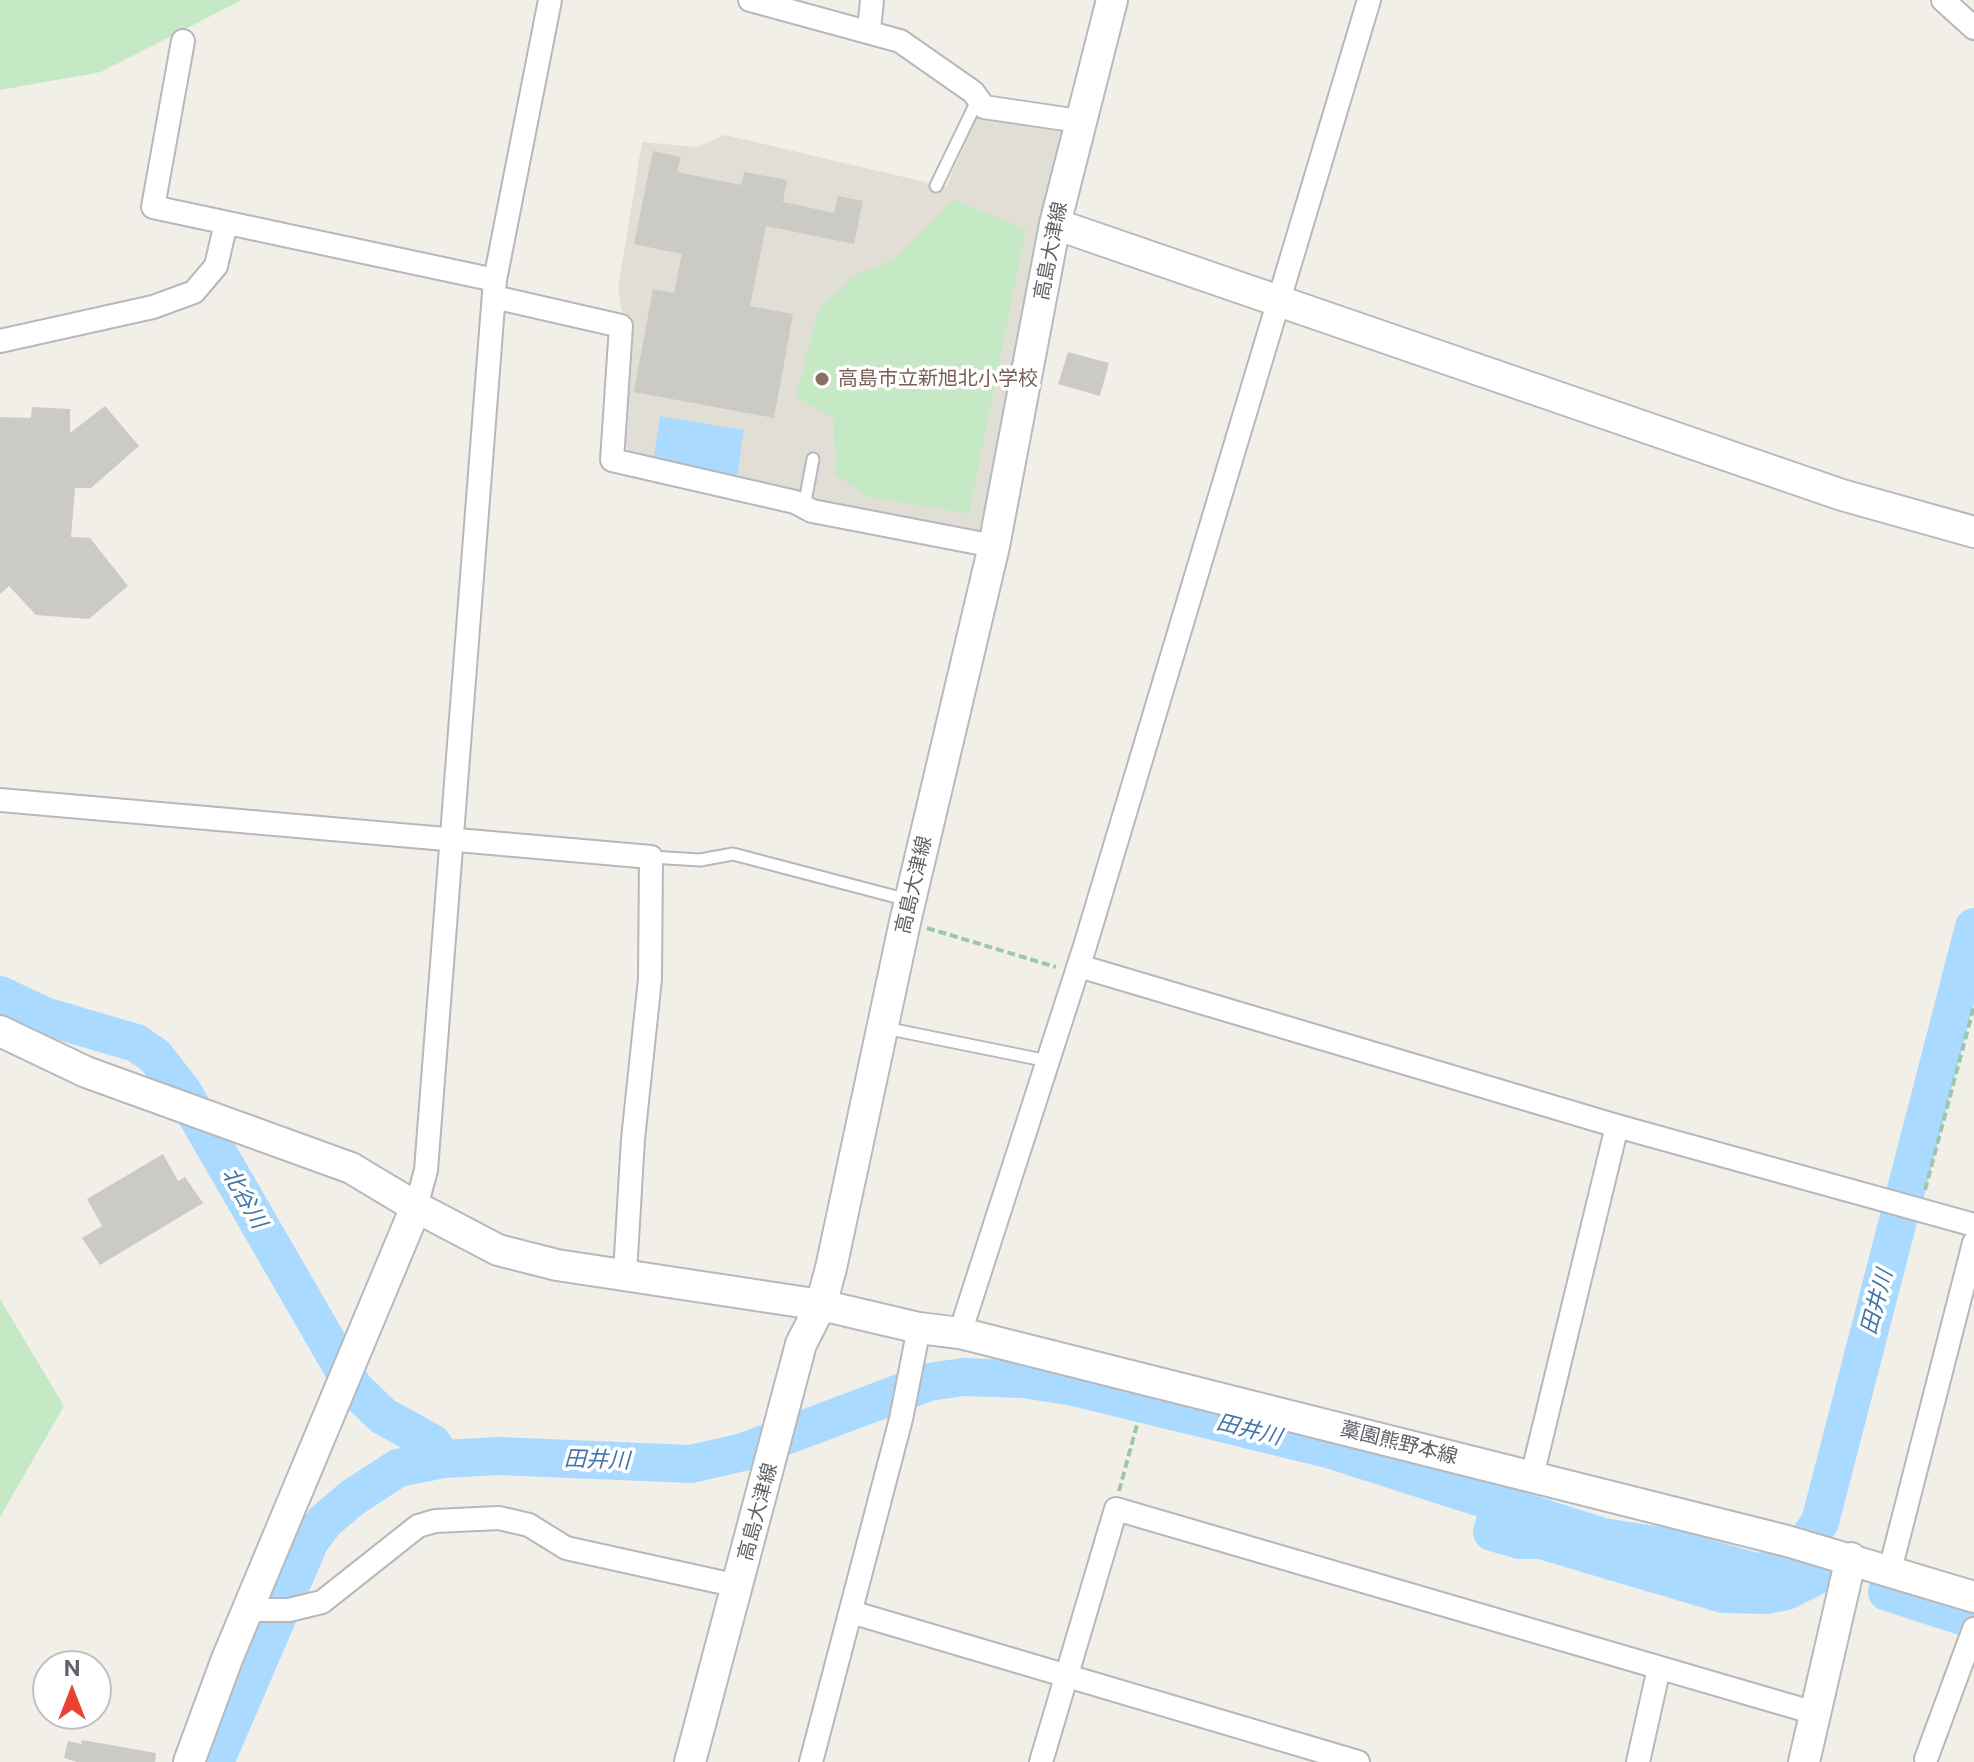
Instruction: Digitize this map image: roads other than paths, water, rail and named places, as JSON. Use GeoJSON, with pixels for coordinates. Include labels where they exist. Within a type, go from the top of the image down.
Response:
{"type":"FeatureCollection","features":[{"type":"Feature","properties":{"kind":"main road","name":"高島大津線"},"geometry":{"type":"LineString","coordinates":[[690,1762],[801,1344],[821,1305],[881,1028],[994,546],[1055,224],[1112,0]]}},
{"type":"Feature","properties":{"kind":"main road"},"geometry":{"type":"LineString","coordinates":[[1055,224],[1842,495],[1974,532]]}},
{"type":"Feature","properties":{"kind":"main road","name":"藁園熊野本線"},"geometry":{"type":"LineString","coordinates":[[0,1031],[86,1072],[351,1168],[498,1250],[557,1265],[821,1305],[919,1328],[960,1333],[1787,1541],[1974,1597]]}},
{"type":"Feature","properties":{"kind":"main road"},"geometry":{"type":"LineString","coordinates":[[189,1762],[227,1659],[257,1610],[416,1207]]}},
{"type":"Feature","properties":{"kind":"main road"},"geometry":{"type":"LineString","coordinates":[[1804,1762],[1815,1713],[1839,1555]]}},
{"type":"Feature","properties":{"kind":"street"},"geometry":{"type":"LineString","coordinates":[[416,1207],[426,1170],[494,288],[550,0]]}},
{"type":"Feature","properties":{"kind":"street"},"geometry":{"type":"LineString","coordinates":[[750,0],[869,30],[900,41],[978,99],[984,107],[1079,121]]}},
{"type":"Feature","properties":{"kind":"street"},"geometry":{"type":"LineString","coordinates":[[869,30],[872,0]]}},
{"type":"Feature","properties":{"kind":"street"},"geometry":{"type":"LineString","coordinates":[[960,1333],[1079,966],[1282,300],[1369,0]]}},
{"type":"Feature","properties":{"kind":"street"},"geometry":{"type":"LineString","coordinates":[[1943,0],[1974,28]]}},
{"type":"Feature","properties":{"kind":"street"},"geometry":{"type":"LineString","coordinates":[[183,41],[153,207],[494,288],[621,326],[612,460],[804,507],[994,546]]}},
{"type":"Feature","properties":{"kind":"street"},"geometry":{"type":"LineString","coordinates":[[0,341],[138,311],[194,292],[216,266],[226,223]]}},
{"type":"Feature","properties":{"kind":"street"},"geometry":{"type":"LineString","coordinates":[[0,800],[651,857],[650,979],[633,1139],[625,1273]]}},
{"type":"Feature","properties":{"kind":"street"},"geometry":{"type":"LineString","coordinates":[[1079,966],[1617,1126],[1974,1225]]}},
{"type":"Feature","properties":{"kind":"street"},"geometry":{"type":"LineString","coordinates":[[1532,1476],[1617,1126]]}},
{"type":"Feature","properties":{"kind":"street"},"geometry":{"type":"LineString","coordinates":[[1890,1570],[1974,1243]]}},
{"type":"Feature","properties":{"kind":"street"},"geometry":{"type":"LineString","coordinates":[[811,1762],[901,1419],[919,1328]]}},
{"type":"Feature","properties":{"kind":"street"},"geometry":{"type":"LineString","coordinates":[[1041,1762],[1116,1509],[1815,1713]]}},
{"type":"Feature","properties":{"kind":"street"},"geometry":{"type":"LineString","coordinates":[[257,1610],[289,1610],[322,1602],[418,1526],[435,1521],[499,1518],[529,1525],[566,1548],[738,1586]]}},
{"type":"Feature","properties":{"kind":"street"},"geometry":{"type":"LineString","coordinates":[[851,1612],[1358,1762]]}},
{"type":"Feature","properties":{"kind":"street"},"geometry":{"type":"LineString","coordinates":[[1926,1759],[1974,1629]]}},
{"type":"Feature","properties":{"kind":"street"},"geometry":{"type":"LineString","coordinates":[[1638,1762],[1659,1668]]}},
{"type":"Feature","properties":{"kind":"lane"},"geometry":{"type":"LineString","coordinates":[[936,186],[978,99]]}},
{"type":"Feature","properties":{"kind":"lane"},"geometry":{"type":"LineString","coordinates":[[804,507],[813,459]]}},
{"type":"Feature","properties":{"kind":"lane"},"geometry":{"type":"LineString","coordinates":[[651,857],[700,860],[733,854],[908,911]]}},
{"type":"Feature","properties":{"kind":"lane"},"geometry":{"type":"LineString","coordinates":[[881,1028],[1049,1061]]}},
{"type":"Feature","properties":{"kind":"water"},"geometry":{"type":"Polygon","coordinates":[[[660,416],[744,430],[737,475],[653,462],[660,416]]]}},
{"type":"Feature","properties":{"kind":"waterway","name":"田井川"},"geometry":{"type":"LineString","coordinates":[[215,1762],[310,1541],[325,1521],[352,1498],[398,1468],[443,1459],[498,1456],[691,1464],[743,1452],[929,1382],[963,1377],[1024,1379],[1074,1387],[1328,1449],[1603,1537],[1667,1547],[1756,1572],[1777,1569],[1799,1553],[1820,1522],[1974,927]]}},
{"type":"Feature","properties":{"kind":"waterway","name":"北谷川"},"geometry":{"type":"LineString","coordinates":[[0,995],[44,1016],[136,1043],[155,1056],[183,1092],[354,1388],[383,1416],[432,1443],[443,1459]]}},
{"type":"Feature","properties":{"kind":"waterway"},"geometry":{"type":"LineString","coordinates":[[1500,1503],[1492,1532],[1520,1540],[1541,1540],[1723,1594],[1766,1595],[1786,1591],[1816,1576]]}},
{"type":"Feature","properties":{"kind":"waterway"},"geometry":{"type":"LineString","coordinates":[[1887,1592],[1974,1620]]}},
{"type":"Feature","properties":{"kind":"place","name":"高島市立新旭北小学校"},"geometry":{"type":"Point","coordinates":[822,379]}}]}
